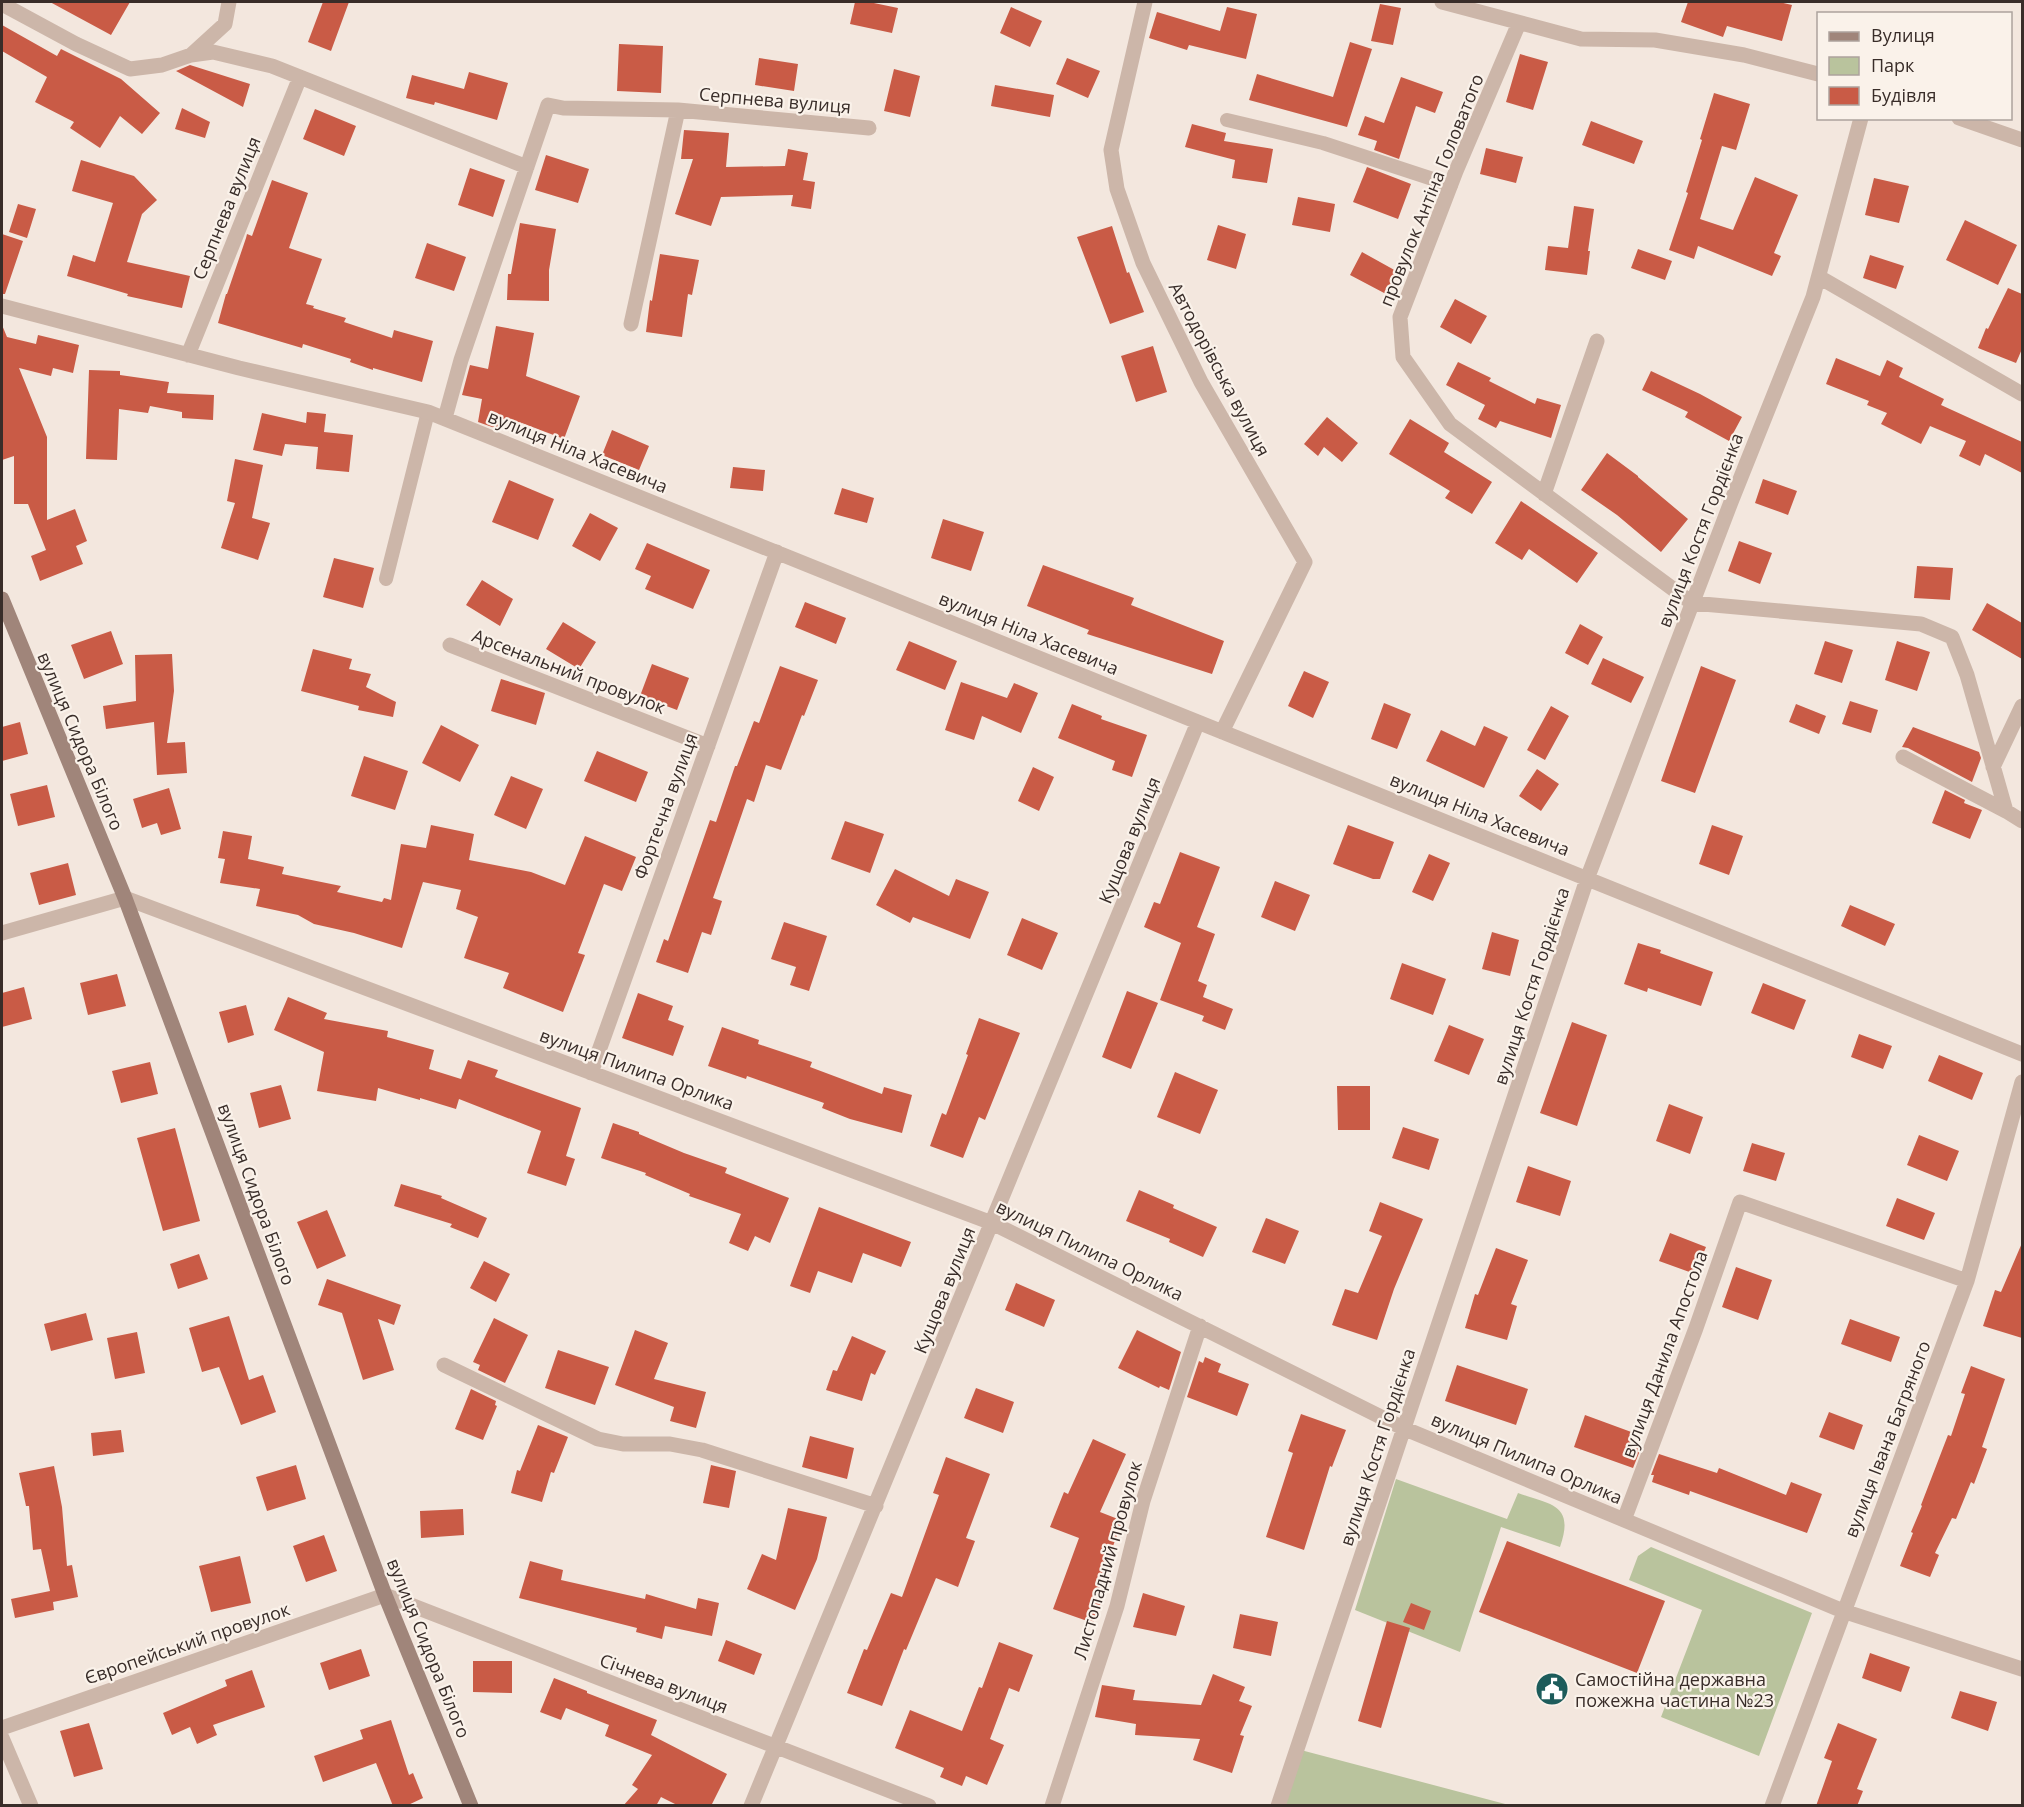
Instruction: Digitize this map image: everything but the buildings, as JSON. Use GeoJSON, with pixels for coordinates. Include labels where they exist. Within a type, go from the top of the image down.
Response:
{"type":"FeatureCollection","features":[{"type":"Feature","properties":{"kind":"street"},"geometry":{"type":"LineString","coordinates":[[191,55],[225,24],[229,2]]}},
{"type":"Feature","properties":{"kind":"street","name":"Автодорівська вулиця"},"geometry":{"type":"LineString","coordinates":[[1145,2],[1111,150],[1117,189],[1143,263],[1201,382],[1305,562],[1222,732]]}},
{"type":"Feature","properties":{"kind":"street"},"geometry":{"type":"LineString","coordinates":[[1442,2],[1581,39],[1655,40],[1733,53],[1817,74]]}},
{"type":"Feature","properties":{"kind":"street"},"geometry":{"type":"LineString","coordinates":[[2,4],[76,44],[130,69],[213,52],[272,66],[527,167]]}},
{"type":"Feature","properties":{"kind":"street","name":"провулок Антіна Головатого"},"geometry":{"type":"LineString","coordinates":[[1519,23],[1451,185],[1400,317],[1403,357],[1450,424],[1692,603]]}},
{"type":"Feature","properties":{"kind":"street","name":"Серпнева вулиця"},"geometry":{"type":"LineString","coordinates":[[188,355],[300,77]]}},
{"type":"Feature","properties":{"kind":"street","name":"Серпнева вулиця"},"geometry":{"type":"LineString","coordinates":[[445,418],[461,360],[548,105],[563,108],[678,110],[869,128]]}},
{"type":"Feature","properties":{"kind":"street","name":"Серпнева вулиця"},"geometry":{"type":"LineString","coordinates":[[631,324],[678,110]]}},
{"type":"Feature","properties":{"kind":"street","name":"вулиця Костя Гордієнка"},"geometry":{"type":"LineString","coordinates":[[1278,1806],[1587,879],[1692,603],[1813,297],[1860,120]]}},
{"type":"Feature","properties":{"kind":"street"},"geometry":{"type":"LineString","coordinates":[[1965,120],[2022,140]]}},
{"type":"Feature","properties":{"kind":"street"},"geometry":{"type":"LineString","coordinates":[[1819,277],[2022,394]]}},
{"type":"Feature","properties":{"kind":"street","name":"вулиця Ніла Хасевича"},"geometry":{"type":"LineString","coordinates":[[2,306],[188,355],[429,412],[2022,1054]]}},
{"type":"Feature","properties":{"kind":"street"},"geometry":{"type":"LineString","coordinates":[[1544,494],[1597,341]]}},
{"type":"Feature","properties":{"kind":"street","name":"Фортечна вулиця"},"geometry":{"type":"LineString","coordinates":[[591,1073],[777,552]]}},
{"type":"Feature","properties":{"kind":"street","name":"вулиця Сидора Білого"},"geometry":{"type":"LineString","coordinates":[[2,599],[125,898],[385,1595],[471,1806]]}},
{"type":"Feature","properties":{"kind":"street"},"geometry":{"type":"LineString","coordinates":[[1692,603],[1921,624],[1952,637],[1967,675],[2007,811]]}},
{"type":"Feature","properties":{"kind":"street","name":"Арсенальний провулок"},"geometry":{"type":"LineString","coordinates":[[450,645],[708,746]]}},
{"type":"Feature","properties":{"kind":"street"},"geometry":{"type":"LineString","coordinates":[[1993,767],[2022,706]]}},
{"type":"Feature","properties":{"kind":"street","name":"Кущова вулиця"},"geometry":{"type":"LineString","coordinates":[[751,1806],[1198,722]]}},
{"type":"Feature","properties":{"kind":"street"},"geometry":{"type":"LineString","coordinates":[[1903,757],[2022,821]]}},
{"type":"Feature","properties":{"kind":"street"},"geometry":{"type":"LineString","coordinates":[[2,933],[125,898]]}},
{"type":"Feature","properties":{"kind":"street","name":"вулиця Пилипа Орлика"},"geometry":{"type":"LineString","coordinates":[[125,898],[993,1222],[1403,1428],[1843,1611],[2022,1669]]}},
{"type":"Feature","properties":{"kind":"street","name":"вулиця Івана Багряного"},"geometry":{"type":"LineString","coordinates":[[1772,1806],[1967,1281],[2022,1082]]}},
{"type":"Feature","properties":{"kind":"street","name":"вулиця Данила Апостола"},"geometry":{"type":"LineString","coordinates":[[1624,1520],[1696,1328],[1740,1202],[1967,1281]]}},
{"type":"Feature","properties":{"kind":"street","name":"Листопадний провулок"},"geometry":{"type":"LineString","coordinates":[[1052,1806],[1117,1606],[1143,1501],[1200,1326]]}},
{"type":"Feature","properties":{"kind":"street"},"geometry":{"type":"LineString","coordinates":[[444,1365],[598,1439],[623,1444],[670,1444],[702,1450],[876,1506]]}},
{"type":"Feature","properties":{"kind":"street","name":"Європейський провулок"},"geometry":{"type":"LineString","coordinates":[[2,1728],[385,1595]]}},
{"type":"Feature","properties":{"kind":"street","name":"Січнева вулиця"},"geometry":{"type":"LineString","coordinates":[[385,1595],[929,1806]]}},
{"type":"Feature","properties":{"kind":"street"},"geometry":{"type":"LineString","coordinates":[[2,1738],[31,1806]]}},
{"type":"Feature","properties":{"kind":"lane"},"geometry":{"type":"LineString","coordinates":[[1227,120],[1323,143],[1451,185]]}},
{"type":"Feature","properties":{"kind":"lane"},"geometry":{"type":"LineString","coordinates":[[386,579],[429,412]]}},
{"type":"Feature","properties":{"kind":"green space"},"geometry":{"type":"Polygon","coordinates":[[[1396,1479],[1507,1519],[1518,1493],[1550,1504],[1562,1514],[1564,1533],[1560,1547],[1501,1527],[1460,1652],[1355,1610],[1396,1479]]]}},
{"type":"Feature","properties":{"kind":"green space"},"geometry":{"type":"Polygon","coordinates":[[[1651,1547],[1812,1613],[1759,1756],[1661,1717],[1702,1610],[1629,1580],[1638,1556],[1651,1547]]]}},
{"type":"Feature","properties":{"kind":"green space"},"geometry":{"type":"Polygon","coordinates":[[[1297,1749],[1509,1805],[1281,1806],[1297,1749]]]}},
{"type":"Feature","properties":{"kind":"place","name":"Самостійна державна пожежна частина №23"},"geometry":{"type":"Point","coordinates":[1552,1689]}}]}
